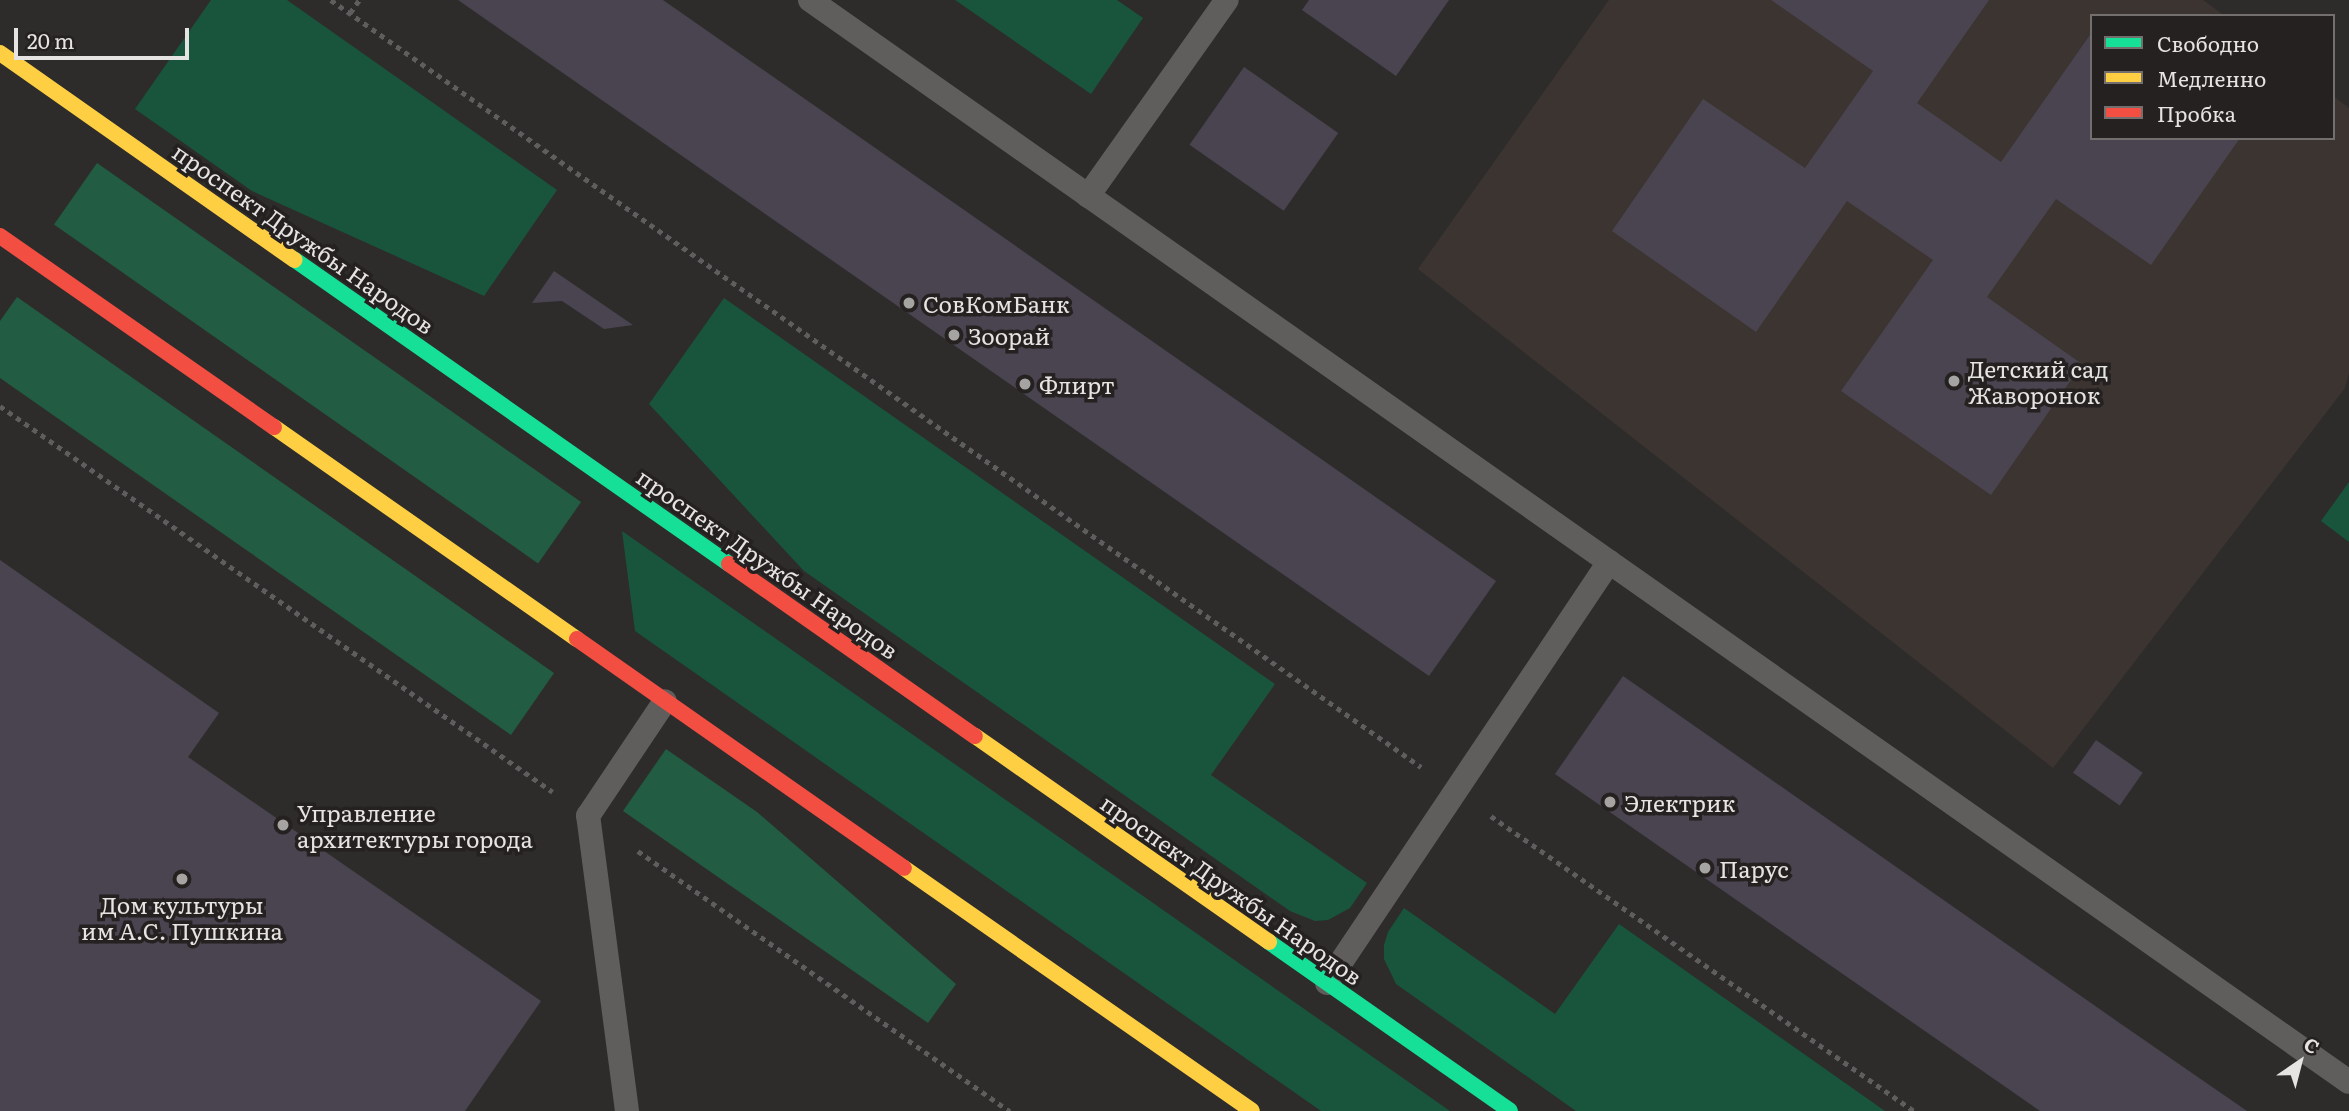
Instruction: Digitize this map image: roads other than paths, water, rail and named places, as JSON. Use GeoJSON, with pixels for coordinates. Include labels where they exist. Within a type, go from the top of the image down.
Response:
{"type":"FeatureCollection","features":[{"type":"Feature","properties":{"kind":"street","name":"проспект Дружбы Народов"},"geometry":{"type":"LineString","coordinates":[[0,53],[1510,1111]]}},
{"type":"Feature","properties":{"kind":"street"},"geometry":{"type":"LineString","coordinates":[[0,236],[1252,1111]]}},
{"type":"Feature","properties":{"kind":"lane"},"geometry":{"type":"LineString","coordinates":[[810,0],[2349,1082]]}},
{"type":"Feature","properties":{"kind":"lane"},"geometry":{"type":"LineString","coordinates":[[1088,196],[1227,0]]}},
{"type":"Feature","properties":{"kind":"lane"},"geometry":{"type":"LineString","coordinates":[[1327,983],[1609,562]]}},
{"type":"Feature","properties":{"kind":"lane"},"geometry":{"type":"LineString","coordinates":[[627,1111],[588,816],[666,701]]}},
{"type":"Feature","properties":{"kind":"place","name":"СовКомБанк"},"geometry":{"type":"Point","coordinates":[909,303]}},
{"type":"Feature","properties":{"kind":"place","name":"Зоорай"},"geometry":{"type":"Point","coordinates":[954,335]}},
{"type":"Feature","properties":{"kind":"place","name":"Детский сад Жаворонок"},"geometry":{"type":"Point","coordinates":[1954,381]}},
{"type":"Feature","properties":{"kind":"place","name":"Флирт"},"geometry":{"type":"Point","coordinates":[1025,384]}},
{"type":"Feature","properties":{"kind":"place","name":"Электрик"},"geometry":{"type":"Point","coordinates":[1610,802]}},
{"type":"Feature","properties":{"kind":"place","name":"Управление архитектуры города"},"geometry":{"type":"Point","coordinates":[283,825]}},
{"type":"Feature","properties":{"kind":"place","name":"Парус"},"geometry":{"type":"Point","coordinates":[1705,868]}},
{"type":"Feature","properties":{"kind":"place","name":"Дом культуры им А.С. Пушкина"},"geometry":{"type":"Point","coordinates":[182,879]}}]}
